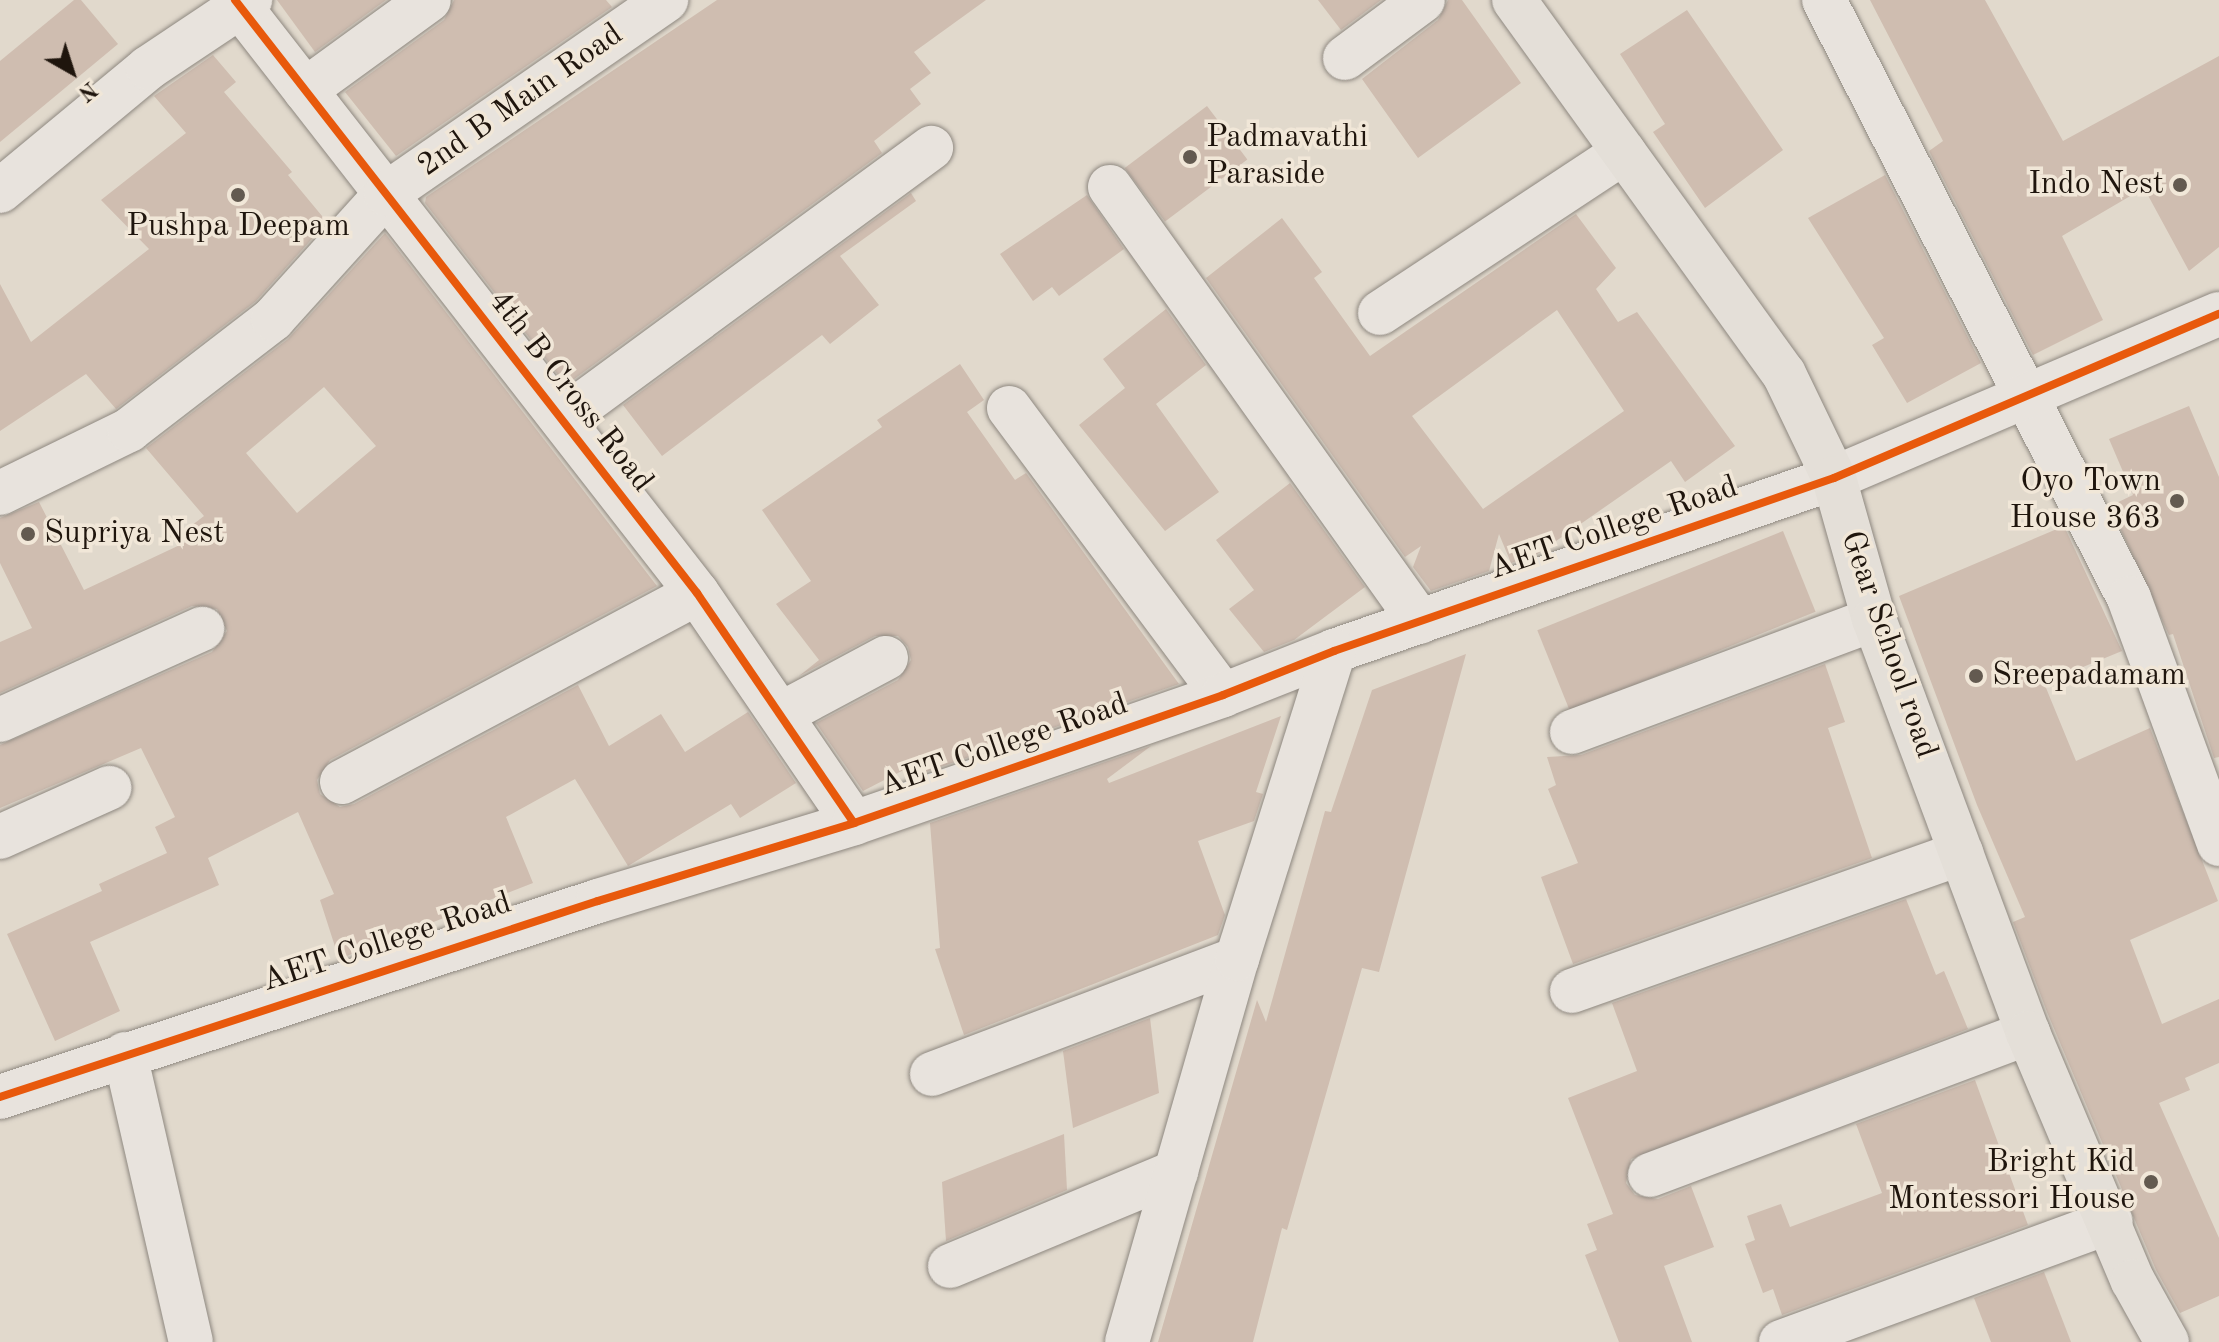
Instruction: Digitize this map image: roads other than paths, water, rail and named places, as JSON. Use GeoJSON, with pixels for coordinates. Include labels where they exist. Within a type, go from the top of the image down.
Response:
{"type":"FeatureCollection","features":[{"type":"Feature","properties":{"kind":"main road","name":"Gear School road"},"geometry":{"type":"LineString","coordinates":[[1514,0],[1784,374],[1834,478],[1874,619],[2028,1033],[2111,1221],[2133,1281],[2167,1342]]}},
{"type":"Feature","properties":{"kind":"street"},"geometry":{"type":"LineString","coordinates":[[305,90],[429,0]]}},
{"type":"Feature","properties":{"kind":"street","name":"2nd B Main Road"},"geometry":{"type":"LineString","coordinates":[[0,493],[129,430],[273,319],[386,194],[666,0]]}},
{"type":"Feature","properties":{"kind":"street"},"geometry":{"type":"LineString","coordinates":[[1345,58],[1423,0]]}},
{"type":"Feature","properties":{"kind":"street"},"geometry":{"type":"LineString","coordinates":[[1824,0],[2029,393],[2129,598],[2219,844]]}},
{"type":"Feature","properties":{"kind":"street"},"geometry":{"type":"LineString","coordinates":[[0,191],[148,68],[242,2]]}},
{"type":"Feature","properties":{"kind":"street","name":"4th B Cross Road"},"geometry":{"type":"LineString","coordinates":[[242,2],[305,90],[697,593],[854,823]]}},
{"type":"Feature","properties":{"kind":"street"},"geometry":{"type":"LineString","coordinates":[[562,419],[931,148]]}},
{"type":"Feature","properties":{"kind":"street"},"geometry":{"type":"LineString","coordinates":[[1380,313],[1624,152]]}},
{"type":"Feature","properties":{"kind":"street"},"geometry":{"type":"LineString","coordinates":[[1110,187],[1420,622]]}},
{"type":"Feature","properties":{"kind":"street","name":"AET College Road"},"geometry":{"type":"LineString","coordinates":[[0,1097],[125,1054],[854,823],[1223,695],[1334,651],[1834,478],[2219,314]]}},
{"type":"Feature","properties":{"kind":"street"},"geometry":{"type":"LineString","coordinates":[[1009,408],[1223,695]]}},
{"type":"Feature","properties":{"kind":"street"},"geometry":{"type":"LineString","coordinates":[[342,782],[697,593]]}},
{"type":"Feature","properties":{"kind":"street"},"geometry":{"type":"LineString","coordinates":[[1572,732],[1874,619]]}},
{"type":"Feature","properties":{"kind":"street"},"geometry":{"type":"LineString","coordinates":[[0,720],[202,629]]}},
{"type":"Feature","properties":{"kind":"street"},"geometry":{"type":"LineString","coordinates":[[1127,1342],[1237,959],[1334,651]]}},
{"type":"Feature","properties":{"kind":"street"},"geometry":{"type":"LineString","coordinates":[[781,714],[886,658]]}},
{"type":"Feature","properties":{"kind":"street"},"geometry":{"type":"LineString","coordinates":[[0,837],[109,788]]}},
{"type":"Feature","properties":{"kind":"street"},"geometry":{"type":"LineString","coordinates":[[1572,991],[1961,853]]}},
{"type":"Feature","properties":{"kind":"street"},"geometry":{"type":"LineString","coordinates":[[932,1074],[1237,959]]}},
{"type":"Feature","properties":{"kind":"street"},"geometry":{"type":"LineString","coordinates":[[1650,1175],[2028,1033]]}},
{"type":"Feature","properties":{"kind":"street"},"geometry":{"type":"LineString","coordinates":[[125,1054],[191,1342]]}},
{"type":"Feature","properties":{"kind":"street"},"geometry":{"type":"LineString","coordinates":[[950,1266],[1176,1172]]}},
{"type":"Feature","properties":{"kind":"street"},"geometry":{"type":"LineString","coordinates":[[1781,1342],[2111,1221]]}},
{"type":"Feature","properties":{"kind":"place","name":"Padmavathi Paraside"},"geometry":{"type":"Point","coordinates":[1190,157]}},
{"type":"Feature","properties":{"kind":"place","name":"Indo Nest"},"geometry":{"type":"Point","coordinates":[2180,185]}},
{"type":"Feature","properties":{"kind":"place","name":"Pushpa Deepam"},"geometry":{"type":"Point","coordinates":[238,195]}},
{"type":"Feature","properties":{"kind":"place","name":"Oyo Town House 363"},"geometry":{"type":"Point","coordinates":[2177,501]}},
{"type":"Feature","properties":{"kind":"place","name":"Supriya Nest"},"geometry":{"type":"Point","coordinates":[28,534]}},
{"type":"Feature","properties":{"kind":"place","name":"Sreepadamam"},"geometry":{"type":"Point","coordinates":[1976,676]}},
{"type":"Feature","properties":{"kind":"place","name":"Bright Kid Montessori House"},"geometry":{"type":"Point","coordinates":[2151,1182]}}]}
